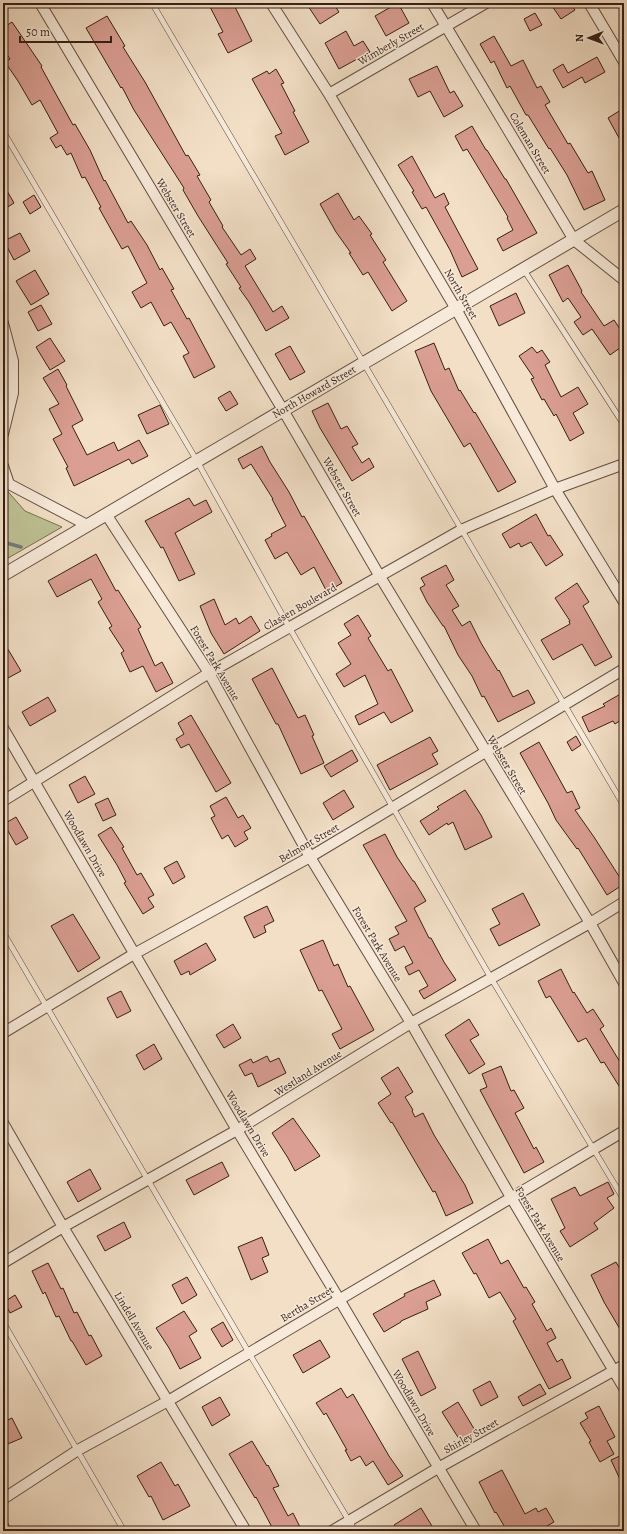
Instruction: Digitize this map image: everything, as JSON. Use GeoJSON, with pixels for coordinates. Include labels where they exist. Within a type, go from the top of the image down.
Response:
{"type":"FeatureCollection","features":[{"type":"Feature","properties":{"kind":"street","name":"Webster Street"},"geometry":{"type":"LineString","coordinates":[[40,3],[283,410],[379,576],[590,923],[624,983]]}},
{"type":"Feature","properties":{"kind":"street","name":"North Street"},"geometry":{"type":"LineString","coordinates":[[271,3],[330,94],[456,309],[555,489],[624,602]]}},
{"type":"Feature","properties":{"kind":"street","name":"Coleman Street"},"geometry":{"type":"LineString","coordinates":[[432,3],[574,240],[624,280]]}},
{"type":"Feature","properties":{"kind":"street","name":"Wimberly Street"},"geometry":{"type":"LineString","coordinates":[[330,94],[486,3]]}},
{"type":"Feature","properties":{"kind":"street"},"geometry":{"type":"LineString","coordinates":[[589,3],[624,62]]}},
{"type":"Feature","properties":{"kind":"street","name":"North Howard Street"},"geometry":{"type":"LineString","coordinates":[[3,575],[624,210]]}},
{"type":"Feature","properties":{"kind":"street"},"geometry":{"type":"LineString","coordinates":[[3,323],[13,361],[13,392],[3,434]]}},
{"type":"Feature","properties":{"kind":"street","name":"Classen Boulevard"},"geometry":{"type":"LineString","coordinates":[[3,801],[209,673],[461,530],[555,489],[624,464]]}},
{"type":"Feature","properties":{"kind":"street"},"geometry":{"type":"LineString","coordinates":[[3,466],[9,484],[87,526]]}},
{"type":"Feature","properties":{"kind":"street","name":"Forest Park Avenue"},"geometry":{"type":"LineString","coordinates":[[106,514],[209,673],[310,857],[411,1023],[512,1199],[624,1388]]}},
{"type":"Feature","properties":{"kind":"street","name":"Belmont Street"},"geometry":{"type":"LineString","coordinates":[[3,1033],[134,954],[310,857],[624,668]]}},
{"type":"Feature","properties":{"kind":"street","name":"Woodlawn Drive"},"geometry":{"type":"LineString","coordinates":[[3,728],[35,780],[134,954],[237,1130],[476,1531]]}},
{"type":"Feature","properties":{"kind":"street","name":"Westland Avenue"},"geometry":{"type":"LineString","coordinates":[[3,1263],[63,1227],[237,1130],[411,1023],[590,923],[624,902]]}},
{"type":"Feature","properties":{"kind":"street","name":"Lindell Avenue"},"geometry":{"type":"LineString","coordinates":[[3,1123],[63,1227],[246,1531]]}},
{"type":"Feature","properties":{"kind":"street","name":"Bertha Street"},"geometry":{"type":"LineString","coordinates":[[3,1499],[78,1450],[168,1401],[624,1132]]}},
{"type":"Feature","properties":{"kind":"street","name":"Shirley Street"},"geometry":{"type":"LineString","coordinates":[[332,1531],[438,1468],[624,1365]]}},
{"type":"Feature","properties":{"kind":"street"},"geometry":{"type":"LineString","coordinates":[[3,1526],[6,1531]]}},
{"type":"Feature","properties":{"kind":"lane"},"geometry":{"type":"LineString","coordinates":[[152,3],[624,806]]}},
{"type":"Feature","properties":{"kind":"lane"},"geometry":{"type":"LineString","coordinates":[[3,131],[197,461],[289,627],[491,978],[624,1200]]}},
{"type":"Feature","properties":{"kind":"lane"},"geometry":{"type":"LineString","coordinates":[[523,269],[624,425]]}},
{"type":"Feature","properties":{"kind":"lane"},"geometry":{"type":"LineString","coordinates":[[3,932],[249,1353],[355,1531]]}},
{"type":"Feature","properties":{"kind":"lane"},"geometry":{"type":"LineString","coordinates":[[3,1322],[124,1531]]}},
{"type":"Feature","properties":{"kind":"green space"},"geometry":{"type":"Polygon","coordinates":[[[3,486],[25,511],[62,527],[3,561],[3,486]]]}},
{"type":"Feature","properties":{"kind":"building"},"geometry":{"type":"Polygon","coordinates":[[[208,3],[233,3],[252,41],[228,53],[218,34],[223,32],[208,3]]]}},
{"type":"Feature","properties":{"kind":"building"},"geometry":{"type":"Polygon","coordinates":[[[306,3],[333,3],[339,12],[320,24],[306,3]]]}},
{"type":"Feature","properties":{"kind":"building"},"geometry":{"type":"Polygon","coordinates":[[[398,3],[409,23],[386,36],[375,16],[398,3]]]}},
{"type":"Feature","properties":{"kind":"building"},"geometry":{"type":"Polygon","coordinates":[[[550,3],[570,3],[575,10],[561,19],[550,3]]]}},
{"type":"Feature","properties":{"kind":"building"},"geometry":{"type":"Polygon","coordinates":[[[535,13],[542,25],[530,31],[524,19],[535,13]]]}},
{"type":"Feature","properties":{"kind":"building"},"geometry":{"type":"Polygon","coordinates":[[[107,16],[125,46],[123,47],[145,82],[186,156],[188,155],[200,175],[197,176],[211,200],[209,202],[223,226],[222,227],[241,255],[250,249],[256,259],[245,266],[251,276],[273,312],[282,306],[289,318],[266,331],[239,288],[241,287],[226,264],[228,263],[198,216],[183,190],[184,188],[134,110],[122,87],[121,88],[86,28],[107,16]]]}},
{"type":"Feature","properties":{"kind":"building"},"geometry":{"type":"Polygon","coordinates":[[[12,22],[42,66],[41,67],[73,125],[75,124],[90,150],[104,181],[105,180],[128,223],[131,221],[147,245],[160,270],[162,268],[174,289],[171,290],[187,319],[189,318],[215,367],[194,378],[183,356],[189,353],[171,322],[164,326],[151,302],[141,308],[132,292],[147,283],[128,246],[122,249],[99,208],[101,207],[85,177],[82,178],[71,153],[67,155],[61,145],[56,148],[50,138],[58,133],[40,100],[32,105],[5,62],[10,59],[3,49],[3,28],[12,22]]]}},
{"type":"Feature","properties":{"kind":"building"},"geometry":{"type":"Polygon","coordinates":[[[346,31],[354,46],[363,41],[370,52],[339,69],[325,43],[346,31]]]}},
{"type":"Feature","properties":{"kind":"building"},"geometry":{"type":"Polygon","coordinates":[[[494,36],[511,66],[523,60],[537,88],[541,86],[550,102],[545,105],[568,144],[570,143],[588,173],[592,171],[605,200],[584,210],[567,175],[528,115],[526,115],[510,86],[507,88],[494,61],[491,63],[480,44],[494,36]]]}},
{"type":"Feature","properties":{"kind":"building"},"geometry":{"type":"Polygon","coordinates":[[[597,57],[605,72],[585,83],[582,77],[563,88],[553,70],[563,64],[568,73],[597,57]]]}},
{"type":"Feature","properties":{"kind":"building"},"geometry":{"type":"Polygon","coordinates":[[[437,66],[450,93],[454,91],[463,106],[444,117],[430,91],[418,97],[409,79],[437,66]]]}},
{"type":"Feature","properties":{"kind":"building"},"geometry":{"type":"Polygon","coordinates":[[[276,69],[284,83],[281,84],[295,111],[293,112],[309,142],[285,155],[275,136],[282,133],[252,79],[267,71],[269,74],[276,69]]]}},
{"type":"Feature","properties":{"kind":"building"},"geometry":{"type":"Polygon","coordinates":[[[624,108],[624,147],[608,118],[624,108]]]}},
{"type":"Feature","properties":{"kind":"building"},"geometry":{"type":"Polygon","coordinates":[[[472,126],[506,179],[537,233],[503,251],[497,239],[513,230],[507,218],[508,217],[467,149],[463,151],[455,136],[472,126]]]}},
{"type":"Feature","properties":{"kind":"building"},"geometry":{"type":"Polygon","coordinates":[[[412,156],[435,198],[444,193],[449,204],[445,207],[478,269],[462,277],[450,250],[426,207],[422,209],[412,192],[414,191],[398,165],[412,156]]]}},
{"type":"Feature","properties":{"kind":"building"},"geometry":{"type":"Polygon","coordinates":[[[3,184],[14,203],[3,210],[3,184]]]}},
{"type":"Feature","properties":{"kind":"building"},"geometry":{"type":"Polygon","coordinates":[[[338,193],[354,220],[359,216],[372,234],[370,235],[386,260],[383,262],[407,301],[392,311],[368,272],[363,275],[320,204],[338,193]]]}},
{"type":"Feature","properties":{"kind":"building"},"geometry":{"type":"Polygon","coordinates":[[[34,195],[41,207],[30,214],[23,202],[34,195]]]}},
{"type":"Feature","properties":{"kind":"building"},"geometry":{"type":"Polygon","coordinates":[[[20,233],[30,251],[14,260],[4,241],[20,233]]]}},
{"type":"Feature","properties":{"kind":"building"},"geometry":{"type":"Polygon","coordinates":[[[568,265],[582,291],[581,292],[604,326],[614,320],[624,335],[624,345],[610,355],[592,329],[583,335],[574,322],[581,317],[568,298],[563,302],[549,275],[568,265]]]}},
{"type":"Feature","properties":{"kind":"building"},"geometry":{"type":"Polygon","coordinates":[[[35,270],[49,294],[31,305],[16,281],[35,270]]]}},
{"type":"Feature","properties":{"kind":"building"},"geometry":{"type":"Polygon","coordinates":[[[516,293],[525,313],[499,326],[490,306],[516,293]]]}},
{"type":"Feature","properties":{"kind":"building"},"geometry":{"type":"Polygon","coordinates":[[[41,305],[52,324],[38,331],[28,312],[41,305]]]}},
{"type":"Feature","properties":{"kind":"building"},"geometry":{"type":"Polygon","coordinates":[[[50,338],[65,361],[50,370],[36,347],[50,338]]]}},
{"type":"Feature","properties":{"kind":"building"},"geometry":{"type":"Polygon","coordinates":[[[434,343],[445,370],[449,368],[459,391],[460,390],[474,413],[475,412],[516,482],[498,492],[470,443],[464,447],[431,391],[415,351],[434,343]]]}},
{"type":"Feature","properties":{"kind":"building"},"geometry":{"type":"Polygon","coordinates":[[[290,346],[305,372],[290,380],[275,354],[290,346]]]}},
{"type":"Feature","properties":{"kind":"building"},"geometry":{"type":"Polygon","coordinates":[[[532,347],[537,353],[542,350],[550,362],[545,365],[561,397],[578,387],[588,404],[573,413],[584,433],[570,441],[556,414],[554,416],[544,399],[542,400],[531,379],[534,378],[519,356],[532,347]]]}},
{"type":"Feature","properties":{"kind":"building"},"geometry":{"type":"Polygon","coordinates":[[[58,369],[83,420],[72,426],[87,455],[114,442],[118,451],[139,440],[148,456],[132,464],[129,459],[74,486],[66,468],[68,467],[53,439],[62,434],[49,409],[59,404],[43,378],[58,369]]]}},
{"type":"Feature","properties":{"kind":"building"},"geometry":{"type":"Polygon","coordinates":[[[230,391],[238,404],[226,411],[218,398],[230,391]]]}},
{"type":"Feature","properties":{"kind":"building"},"geometry":{"type":"Polygon","coordinates":[[[328,403],[341,429],[347,426],[358,444],[352,447],[362,463],[369,458],[374,467],[352,481],[320,428],[312,411],[328,403]]]}},
{"type":"Feature","properties":{"kind":"building"},"geometry":{"type":"Polygon","coordinates":[[[160,405],[169,424],[147,434],[138,415],[160,405]]]}},
{"type":"Feature","properties":{"kind":"building"},"geometry":{"type":"Polygon","coordinates":[[[262,446],[302,517],[304,516],[342,583],[327,592],[314,567],[301,575],[287,552],[275,559],[265,540],[272,536],[271,534],[286,526],[273,499],[251,464],[243,469],[238,459],[262,446]]]}},
{"type":"Feature","properties":{"kind":"building"},"geometry":{"type":"Polygon","coordinates":[[[189,498],[194,506],[206,500],[212,512],[175,533],[195,574],[179,581],[163,547],[161,548],[145,521],[189,498]]]}},
{"type":"Feature","properties":{"kind":"building"},"geometry":{"type":"Polygon","coordinates":[[[536,514],[548,536],[550,535],[563,555],[546,566],[531,542],[521,547],[519,543],[510,548],[502,534],[536,514]]]}},
{"type":"Feature","properties":{"kind":"building"},"geometry":{"type":"Polygon","coordinates":[[[96,554],[116,591],[118,590],[141,627],[138,629],[155,666],[162,662],[173,683],[156,692],[143,666],[130,672],[121,653],[124,651],[109,628],[112,626],[98,602],[102,599],[91,579],[57,597],[48,581],[96,554]]]}},
{"type":"Feature","properties":{"kind":"building"},"geometry":{"type":"Polygon","coordinates":[[[446,565],[454,580],[446,585],[459,606],[452,610],[462,626],[470,621],[481,643],[498,671],[499,670],[513,697],[528,690],[535,703],[498,722],[484,696],[482,697],[472,676],[458,655],[444,626],[427,602],[420,588],[425,585],[421,578],[446,565]]]}},
{"type":"Feature","properties":{"kind":"building"},"geometry":{"type":"Polygon","coordinates":[[[577,583],[589,602],[583,606],[612,657],[595,666],[582,644],[553,660],[541,640],[570,624],[570,621],[555,598],[577,583]]]}},
{"type":"Feature","properties":{"kind":"building"},"geometry":{"type":"Polygon","coordinates":[[[214,599],[225,625],[236,618],[239,624],[251,616],[260,631],[224,654],[211,633],[200,606],[214,599]]]}},
{"type":"Feature","properties":{"kind":"building"},"geometry":{"type":"Polygon","coordinates":[[[358,615],[371,636],[368,638],[388,671],[391,669],[413,711],[391,723],[384,712],[359,725],[355,716],[378,704],[365,675],[344,687],[336,674],[351,664],[338,643],[351,635],[344,624],[358,615]]]}},
{"type":"Feature","properties":{"kind":"building"},"geometry":{"type":"Polygon","coordinates":[[[3,641],[21,671],[8,678],[3,670],[3,641]]]}},
{"type":"Feature","properties":{"kind":"building"},"geometry":{"type":"Polygon","coordinates":[[[272,668],[298,718],[305,715],[314,735],[312,736],[324,763],[301,774],[278,724],[276,724],[252,679],[272,668]]]}},
{"type":"Feature","properties":{"kind":"building"},"geometry":{"type":"Polygon","coordinates":[[[624,692],[624,718],[615,724],[613,721],[589,732],[582,717],[605,706],[603,704],[624,692]]]}},
{"type":"Feature","properties":{"kind":"building"},"geometry":{"type":"Polygon","coordinates":[[[48,697],[56,711],[30,726],[22,712],[48,697]]]}},
{"type":"Feature","properties":{"kind":"building"},"geometry":{"type":"Polygon","coordinates":[[[191,715],[231,783],[216,792],[189,744],[181,748],[176,739],[184,734],[178,723],[191,715]]]}},
{"type":"Feature","properties":{"kind":"building"},"geometry":{"type":"Polygon","coordinates":[[[576,736],[581,745],[572,751],[567,742],[576,736]]]}},
{"type":"Feature","properties":{"kind":"building"},"geometry":{"type":"Polygon","coordinates":[[[430,737],[438,751],[432,754],[438,764],[390,790],[377,765],[430,737]]]}},
{"type":"Feature","properties":{"kind":"building"},"geometry":{"type":"Polygon","coordinates":[[[539,742],[567,793],[572,791],[580,808],[575,810],[624,884],[607,895],[578,848],[577,849],[556,820],[520,753],[539,742]]]}},
{"type":"Feature","properties":{"kind":"building"},"geometry":{"type":"Polygon","coordinates":[[[352,750],[358,761],[331,777],[324,766],[352,750]]]}},
{"type":"Feature","properties":{"kind":"building"},"geometry":{"type":"Polygon","coordinates":[[[85,776],[95,794],[78,803],[69,785],[85,776]]]}},
{"type":"Feature","properties":{"kind":"building"},"geometry":{"type":"Polygon","coordinates":[[[344,790],[354,807],[333,820],[323,803],[344,790]]]}},
{"type":"Feature","properties":{"kind":"building"},"geometry":{"type":"Polygon","coordinates":[[[465,790],[481,815],[492,837],[465,850],[453,822],[448,825],[447,823],[429,835],[420,821],[439,809],[437,807],[465,790]]]}},
{"type":"Feature","properties":{"kind":"building"},"geometry":{"type":"Polygon","coordinates":[[[226,797],[238,818],[243,815],[251,828],[244,832],[248,839],[235,847],[228,835],[222,839],[211,818],[215,816],[210,806],[226,797]]]}},
{"type":"Feature","properties":{"kind":"building"},"geometry":{"type":"Polygon","coordinates":[[[108,798],[116,815],[103,821],[95,804],[108,798]]]}},
{"type":"Feature","properties":{"kind":"building"},"geometry":{"type":"Polygon","coordinates":[[[16,817],[28,838],[16,845],[4,824],[16,817]]]}},
{"type":"Feature","properties":{"kind":"building"},"geometry":{"type":"Polygon","coordinates":[[[111,827],[124,847],[122,848],[137,875],[141,873],[154,895],[148,898],[154,907],[143,914],[124,883],[126,882],[117,865],[98,835],[111,827]]]}},
{"type":"Feature","properties":{"kind":"building"},"geometry":{"type":"Polygon","coordinates":[[[385,834],[397,857],[426,901],[414,908],[429,938],[431,938],[456,980],[424,999],[419,991],[428,986],[419,970],[409,975],[405,967],[413,963],[404,946],[395,951],[389,939],[399,934],[395,927],[407,921],[363,845],[385,834]]]}},
{"type":"Feature","properties":{"kind":"building"},"geometry":{"type":"Polygon","coordinates":[[[177,861],[185,877],[173,884],[164,868],[177,861]]]}},
{"type":"Feature","properties":{"kind":"building"},"geometry":{"type":"Polygon","coordinates":[[[523,893],[540,925],[499,946],[490,929],[500,924],[492,909],[523,893]]]}},
{"type":"Feature","properties":{"kind":"building"},"geometry":{"type":"Polygon","coordinates":[[[267,906],[274,921],[264,926],[266,932],[254,938],[244,917],[267,906]]]}},
{"type":"Feature","properties":{"kind":"building"},"geometry":{"type":"Polygon","coordinates":[[[73,914],[100,958],[78,972],[51,926],[73,914]]]}},
{"type":"Feature","properties":{"kind":"building"},"geometry":{"type":"Polygon","coordinates":[[[323,940],[334,966],[338,964],[348,987],[350,986],[374,1030],[340,1049],[332,1034],[342,1029],[322,990],[319,991],[300,950],[323,940]]]}},
{"type":"Feature","properties":{"kind":"building"},"geometry":{"type":"Polygon","coordinates":[[[206,943],[216,960],[190,975],[189,971],[181,975],[174,961],[206,943]]]}},
{"type":"Feature","properties":{"kind":"building"},"geometry":{"type":"Polygon","coordinates":[[[561,969],[573,993],[574,992],[587,1013],[593,1009],[604,1026],[600,1029],[620,1062],[624,1060],[624,1094],[604,1062],[601,1063],[586,1038],[578,1042],[550,996],[546,998],[538,981],[561,969]]]}},
{"type":"Feature","properties":{"kind":"building"},"geometry":{"type":"Polygon","coordinates":[[[121,991],[131,1011],[117,1018],[107,998],[121,991]]]}},
{"type":"Feature","properties":{"kind":"building"},"geometry":{"type":"Polygon","coordinates":[[[469,1019],[479,1035],[470,1040],[485,1064],[469,1074],[445,1035],[469,1019]]]}},
{"type":"Feature","properties":{"kind":"building"},"geometry":{"type":"Polygon","coordinates":[[[233,1024],[241,1038],[224,1048],[216,1035],[233,1024]]]}},
{"type":"Feature","properties":{"kind":"building"},"geometry":{"type":"Polygon","coordinates":[[[154,1044],[162,1059],[144,1070],[136,1055],[154,1044]]]}},
{"type":"Feature","properties":{"kind":"building"},"geometry":{"type":"Polygon","coordinates":[[[267,1056],[270,1062],[279,1058],[286,1073],[258,1087],[252,1073],[245,1076],[239,1065],[251,1059],[253,1063],[267,1056]]]}},
{"type":"Feature","properties":{"kind":"building"},"geometry":{"type":"Polygon","coordinates":[[[501,1066],[511,1091],[514,1090],[524,1108],[515,1113],[534,1149],[536,1147],[544,1162],[524,1173],[480,1090],[487,1087],[482,1074],[501,1066]]]}},
{"type":"Feature","properties":{"kind":"building"},"geometry":{"type":"Polygon","coordinates":[[[398,1067],[413,1092],[405,1097],[413,1110],[412,1111],[415,1117],[423,1113],[434,1135],[465,1185],[473,1203],[446,1216],[435,1191],[433,1192],[392,1122],[391,1123],[378,1103],[391,1094],[381,1078],[398,1067]]]}},
{"type":"Feature","properties":{"kind":"building"},"geometry":{"type":"Polygon","coordinates":[[[293,1118],[320,1156],[295,1171],[272,1133],[293,1118]]]}},
{"type":"Feature","properties":{"kind":"building"},"geometry":{"type":"Polygon","coordinates":[[[222,1162],[229,1176],[194,1195],[186,1180],[222,1162]]]}},
{"type":"Feature","properties":{"kind":"building"},"geometry":{"type":"Polygon","coordinates":[[[90,1169],[101,1189],[78,1202],[67,1182],[90,1169]]]}},
{"type":"Feature","properties":{"kind":"building"},"geometry":{"type":"Polygon","coordinates":[[[608,1182],[614,1194],[607,1198],[614,1208],[594,1223],[598,1229],[570,1247],[560,1231],[565,1228],[551,1199],[575,1187],[580,1196],[608,1182]]]}},
{"type":"Feature","properties":{"kind":"building"},"geometry":{"type":"Polygon","coordinates":[[[124,1222],[131,1237],[105,1251],[97,1236],[124,1222]]]}},
{"type":"Feature","properties":{"kind":"building"},"geometry":{"type":"Polygon","coordinates":[[[262,1237],[269,1255],[262,1258],[268,1272],[251,1280],[238,1247],[262,1237]]]}},
{"type":"Feature","properties":{"kind":"building"},"geometry":{"type":"Polygon","coordinates":[[[488,1239],[501,1264],[508,1260],[524,1288],[526,1287],[535,1302],[532,1304],[547,1331],[551,1328],[556,1338],[547,1343],[557,1362],[562,1359],[571,1378],[549,1389],[513,1321],[516,1319],[500,1292],[489,1298],[476,1273],[474,1274],[462,1253],[488,1239]]]}},
{"type":"Feature","properties":{"kind":"building"},"geometry":{"type":"Polygon","coordinates":[[[616,1262],[624,1276],[624,1278],[619,1281],[624,1291],[624,1336],[604,1302],[591,1275],[616,1262]]]}},
{"type":"Feature","properties":{"kind":"building"},"geometry":{"type":"Polygon","coordinates":[[[48,1263],[61,1289],[63,1288],[74,1313],[77,1312],[89,1336],[91,1335],[102,1356],[86,1365],[71,1341],[59,1316],[56,1317],[45,1292],[43,1294],[32,1271],[48,1263]]]}},
{"type":"Feature","properties":{"kind":"building"},"geometry":{"type":"Polygon","coordinates":[[[187,1277],[197,1295],[182,1304],[172,1285],[187,1277]]]}},
{"type":"Feature","properties":{"kind":"building"},"geometry":{"type":"Polygon","coordinates":[[[434,1280],[441,1295],[426,1302],[428,1309],[401,1321],[384,1332],[373,1314],[405,1296],[404,1294],[434,1280]]]}},
{"type":"Feature","properties":{"kind":"building"},"geometry":{"type":"Polygon","coordinates":[[[15,1295],[22,1307],[10,1313],[4,1302],[15,1295]]]}},
{"type":"Feature","properties":{"kind":"building"},"geometry":{"type":"Polygon","coordinates":[[[184,1311],[197,1331],[189,1336],[201,1358],[180,1369],[156,1328],[184,1311]]]}},
{"type":"Feature","properties":{"kind":"building"},"geometry":{"type":"Polygon","coordinates":[[[223,1322],[233,1340],[222,1347],[211,1329],[223,1322]]]}},
{"type":"Feature","properties":{"kind":"building"},"geometry":{"type":"Polygon","coordinates":[[[320,1340],[330,1357],[303,1373],[293,1355],[320,1340]]]}},
{"type":"Feature","properties":{"kind":"building"},"geometry":{"type":"Polygon","coordinates":[[[418,1351],[436,1388],[421,1396],[402,1359],[418,1351]]]}},
{"type":"Feature","properties":{"kind":"building"},"geometry":{"type":"Polygon","coordinates":[[[490,1381],[498,1397],[481,1406],[473,1390],[490,1381]]]}},
{"type":"Feature","properties":{"kind":"building"},"geometry":{"type":"Polygon","coordinates":[[[540,1384],[546,1394],[523,1406],[518,1397],[540,1384]]]}},
{"type":"Feature","properties":{"kind":"building"},"geometry":{"type":"Polygon","coordinates":[[[341,1388],[347,1398],[353,1394],[389,1456],[403,1476],[388,1485],[373,1461],[366,1466],[360,1456],[351,1461],[345,1450],[347,1450],[326,1413],[324,1415],[316,1403],[341,1388]]]}},
{"type":"Feature","properties":{"kind":"building"},"geometry":{"type":"Polygon","coordinates":[[[220,1397],[230,1415],[212,1426],[202,1407],[220,1397]]]}},
{"type":"Feature","properties":{"kind":"building"},"geometry":{"type":"Polygon","coordinates":[[[458,1402],[476,1432],[461,1442],[442,1412],[458,1402]]]}},
{"type":"Feature","properties":{"kind":"building"},"geometry":{"type":"Polygon","coordinates":[[[599,1406],[615,1437],[607,1441],[614,1454],[600,1462],[589,1442],[591,1441],[580,1423],[588,1418],[585,1413],[599,1406]]]}},
{"type":"Feature","properties":{"kind":"building"},"geometry":{"type":"Polygon","coordinates":[[[12,1418],[22,1438],[3,1446],[3,1422],[12,1418]]]}},
{"type":"Feature","properties":{"kind":"building"},"geometry":{"type":"Polygon","coordinates":[[[252,1441],[267,1466],[268,1465],[279,1486],[273,1488],[288,1516],[293,1513],[302,1531],[274,1531],[256,1497],[255,1498],[229,1454],[252,1441]]]}},
{"type":"Feature","properties":{"kind":"building"},"geometry":{"type":"Polygon","coordinates":[[[624,1454],[624,1488],[611,1460],[624,1454]]]}},
{"type":"Feature","properties":{"kind":"building"},"geometry":{"type":"Polygon","coordinates":[[[161,1462],[175,1486],[178,1484],[190,1506],[163,1520],[151,1496],[149,1497],[137,1476],[161,1462]]]}},
{"type":"Feature","properties":{"kind":"building"},"geometry":{"type":"Polygon","coordinates":[[[502,1470],[525,1514],[536,1508],[538,1512],[546,1508],[554,1522],[538,1531],[507,1531],[496,1512],[495,1513],[479,1482],[502,1470]]]}},
{"type":"Feature","properties":{"kind":"building"},"geometry":{"type":"Polygon","coordinates":[[[421,1508],[435,1531],[398,1531],[394,1525],[421,1508]]]}},
{"type":"Feature","properties":{"kind":"waterway"},"geometry":{"type":"LineString","coordinates":[[3,542],[21,547]]}}]}
